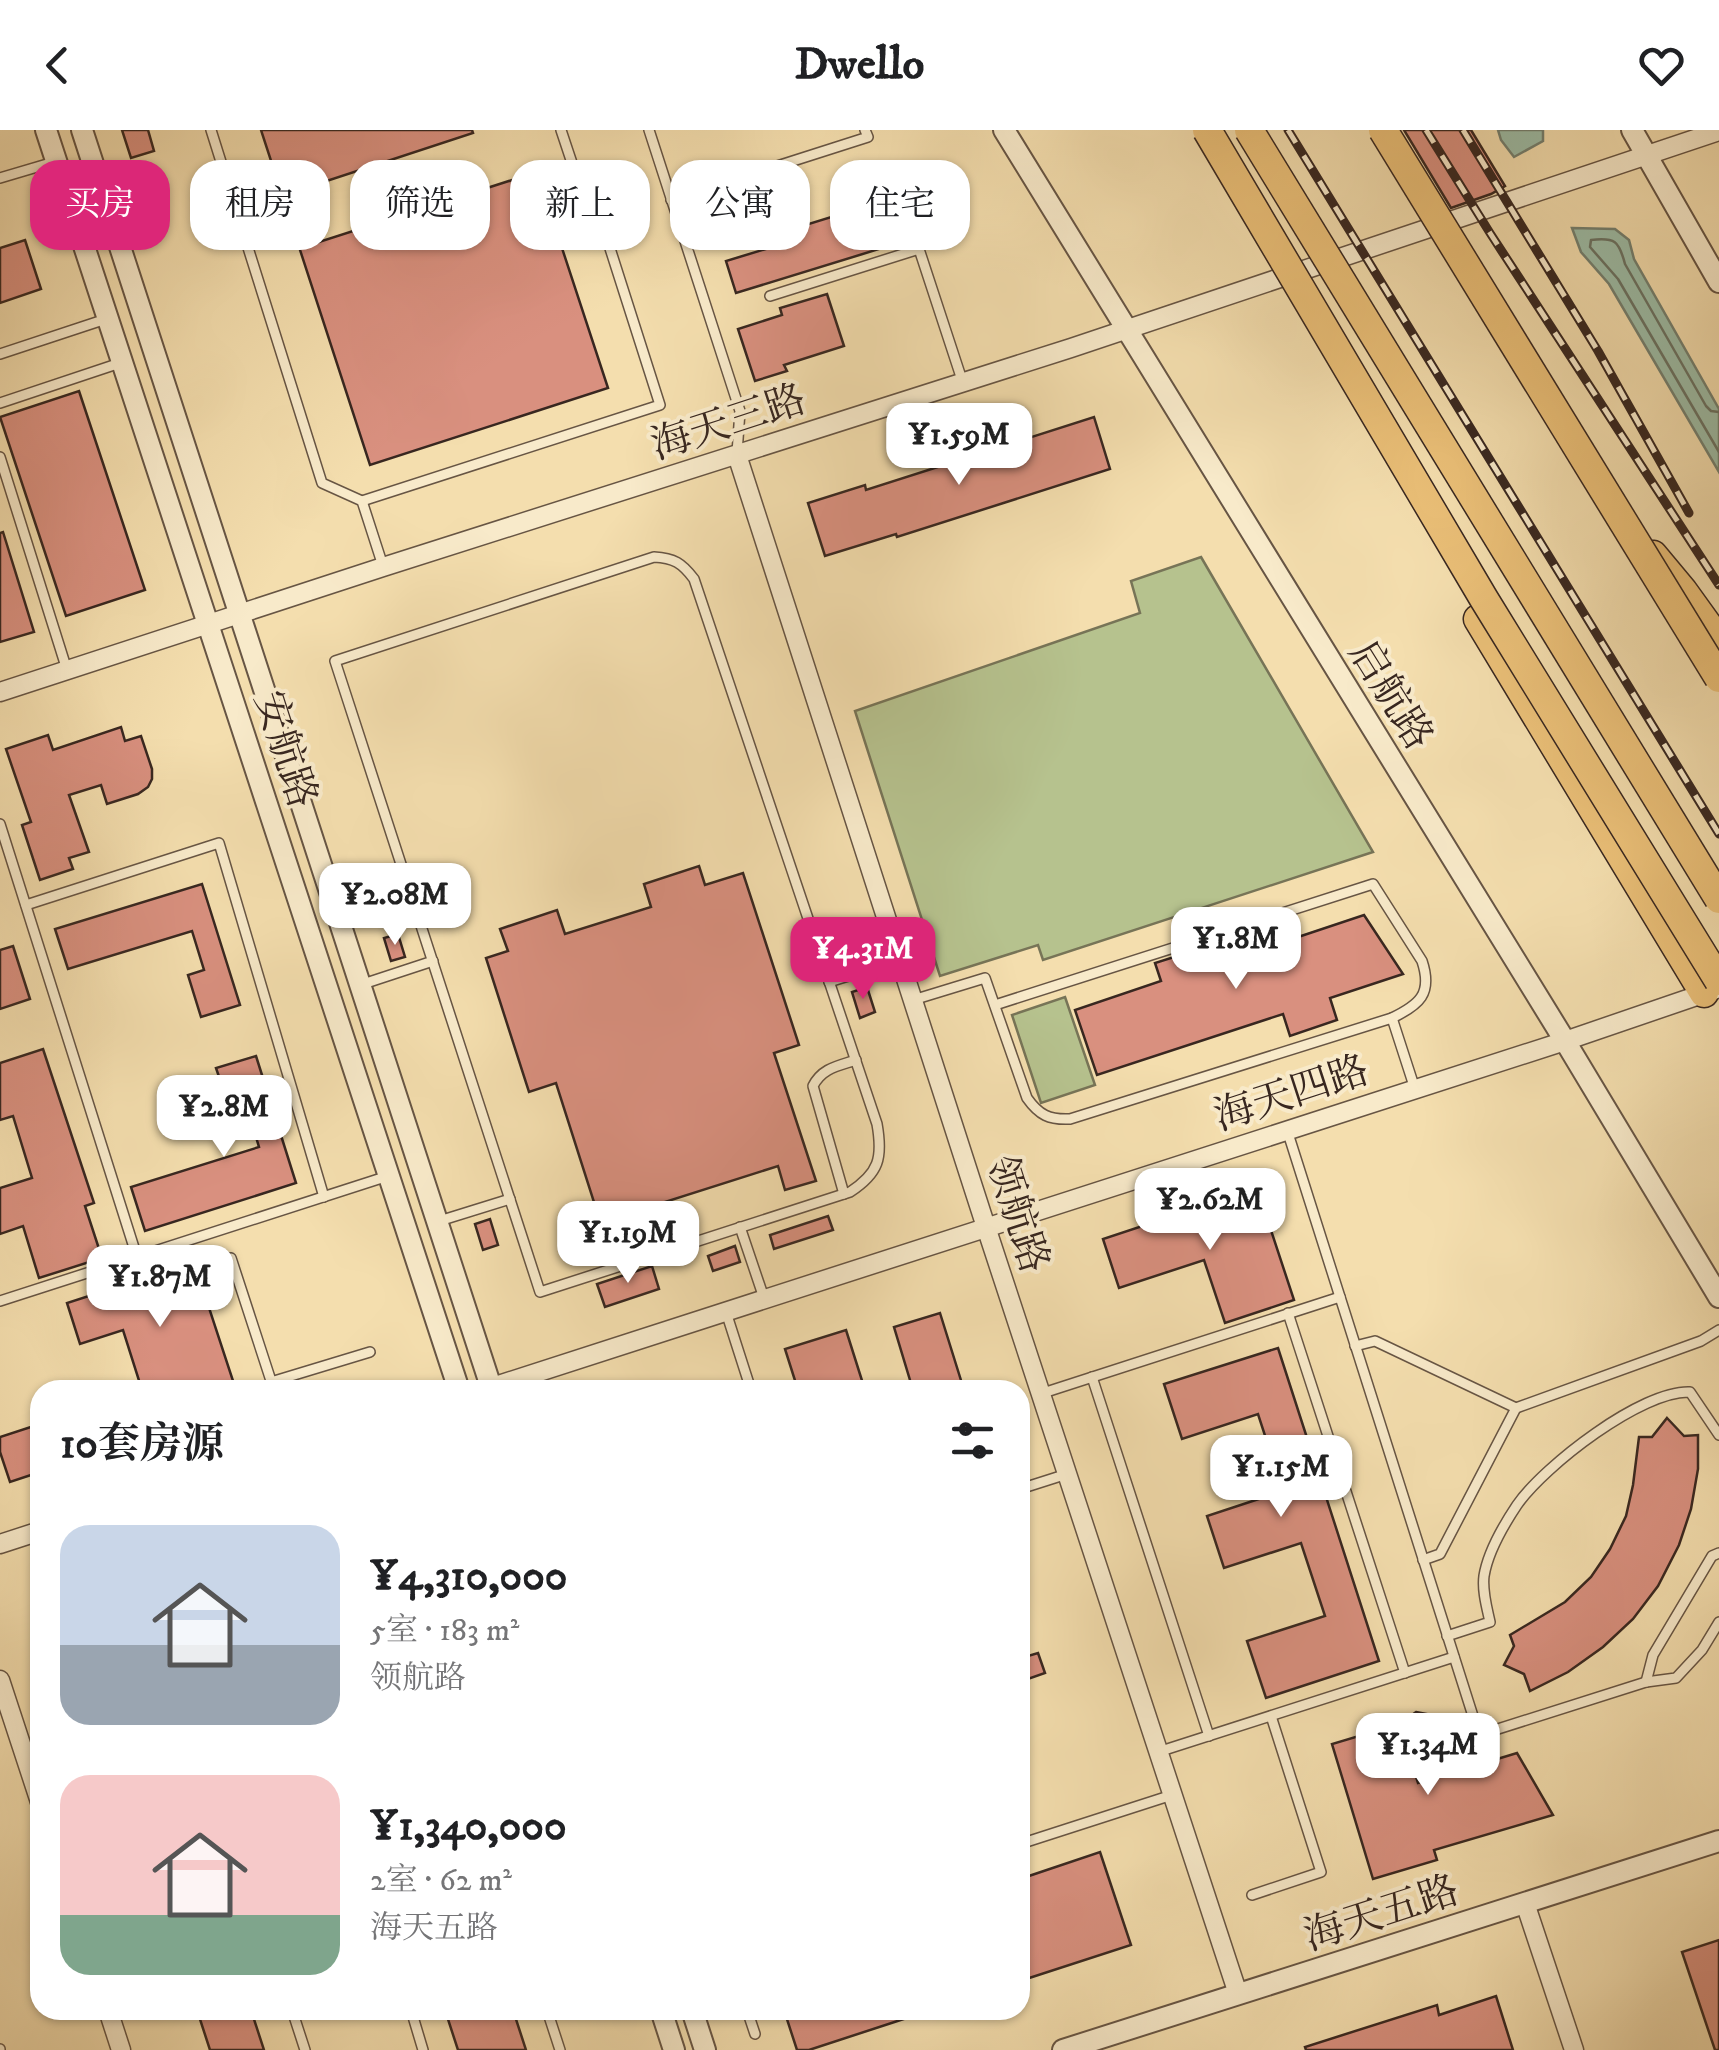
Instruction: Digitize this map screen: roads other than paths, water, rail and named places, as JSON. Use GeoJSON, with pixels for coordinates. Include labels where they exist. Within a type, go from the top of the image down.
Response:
{"type":"FeatureCollection","features":[{"type":"Feature","properties":{"kind":"highway"},"geometry":{"type":"LineString","coordinates":[[1208,130],[1714,988]]}},
{"type":"Feature","properties":{"kind":"highway"},"geometry":{"type":"LineString","coordinates":[[1249,130],[1719,898]]}},
{"type":"Feature","properties":{"kind":"highway"},"geometry":{"type":"LineString","coordinates":[[1384,130],[1719,678]]}},
{"type":"Feature","properties":{"kind":"highway"},"geometry":{"type":"LineString","coordinates":[[1332,340],[1353,409],[1478,619],[1714,988]]}},
{"type":"Feature","properties":{"kind":"highway"},"geometry":{"type":"LineString","coordinates":[[1618,513],[1719,641]]}},
{"type":"Feature","properties":{"kind":"street","name":"安航路"},"geometry":{"type":"LineString","coordinates":[[46,130],[56,160]]}},
{"type":"Feature","properties":{"kind":"street","name":"安航路"},"geometry":{"type":"LineString","coordinates":[[82,130],[486,1380]]}},
{"type":"Feature","properties":{"kind":"street","name":"启航路"},"geometry":{"type":"LineString","coordinates":[[1004,130],[1719,1297]]}},
{"type":"Feature","properties":{"kind":"street"},"geometry":{"type":"LineString","coordinates":[[1632,130],[1719,282]]}},
{"type":"Feature","properties":{"kind":"street","name":"海天三路"},"geometry":{"type":"LineString","coordinates":[[0,692],[962,383],[1719,130]]}},
{"type":"Feature","properties":{"kind":"street","name":"安航路"},"geometry":{"type":"LineString","coordinates":[[85,250],[456,1380]]}},
{"type":"Feature","properties":{"kind":"street","name":"领航路"},"geometry":{"type":"LineString","coordinates":[[737,455],[1238,1994]]}},
{"type":"Feature","properties":{"kind":"street","name":"海天四路"},"geometry":{"type":"LineString","coordinates":[[516,1380],[1565,1041],[1714,988]]}},
{"type":"Feature","properties":{"kind":"street"},"geometry":{"type":"LineString","coordinates":[[0,1544],[30,1534]]}},
{"type":"Feature","properties":{"kind":"street"},"geometry":{"type":"LineString","coordinates":[[0,1680],[30,1763]]}},
{"type":"Feature","properties":{"kind":"street","name":"海天五路"},"geometry":{"type":"LineString","coordinates":[[1063,2050],[1719,1840]]}},
{"type":"Feature","properties":{"kind":"street"},"geometry":{"type":"LineString","coordinates":[[1526,1903],[1574,2050]]}},
{"type":"Feature","properties":{"kind":"street"},"geometry":{"type":"LineString","coordinates":[[111,2020],[121,2050]]}},
{"type":"Feature","properties":{"kind":"street"},"geometry":{"type":"LineString","coordinates":[[664,2020],[674,2050]]}},
{"type":"Feature","properties":{"kind":"street"},"geometry":{"type":"LineString","coordinates":[[695,2020],[705,2050]]}},
{"type":"Feature","properties":{"kind":"lane"},"geometry":{"type":"LineString","coordinates":[[211,130],[322,483],[362,501],[660,405],[600,216],[581,190],[560,130]]}},
{"type":"Feature","properties":{"kind":"lane"},"geometry":{"type":"LineString","coordinates":[[649,130],[670,194]]}},
{"type":"Feature","properties":{"kind":"lane"},"geometry":{"type":"LineString","coordinates":[[798,160],[868,138],[865,130]]}},
{"type":"Feature","properties":{"kind":"lane"},"geometry":{"type":"LineString","coordinates":[[0,178],[30,169]]}},
{"type":"Feature","properties":{"kind":"lane"},"geometry":{"type":"LineString","coordinates":[[770,296],[918,249],[962,383]]}},
{"type":"Feature","properties":{"kind":"lane"},"geometry":{"type":"LineString","coordinates":[[688,250],[740,411],[737,455]]}},
{"type":"Feature","properties":{"kind":"lane"},"geometry":{"type":"LineString","coordinates":[[0,354],[108,318]]}},
{"type":"Feature","properties":{"kind":"lane"},"geometry":{"type":"LineString","coordinates":[[0,403],[123,362]]}},
{"type":"Feature","properties":{"kind":"lane"},"geometry":{"type":"LineString","coordinates":[[0,457],[67,670]]}},
{"type":"Feature","properties":{"kind":"lane"},"geometry":{"type":"LineString","coordinates":[[362,501],[383,567]]}},
{"type":"Feature","properties":{"kind":"lane"},"geometry":{"type":"LineString","coordinates":[[654,557],[672,558],[694,580],[830,982],[877,1124],[881,1145],[877,1165],[869,1179],[844,1194],[540,1292],[432,962],[335,660],[654,557]]}},
{"type":"Feature","properties":{"kind":"lane"},"geometry":{"type":"LineString","coordinates":[[0,824],[137,1257]]}},
{"type":"Feature","properties":{"kind":"lane"},"geometry":{"type":"LineString","coordinates":[[26,906],[219,843],[324,1197]]}},
{"type":"Feature","properties":{"kind":"lane"},"geometry":{"type":"LineString","coordinates":[[914,1000],[985,978],[1027,1098],[1036,1111],[1052,1120],[1070,1119],[1392,1018],[1413,1008],[1422,998],[1426,973],[1373,884],[995,1005]]}},
{"type":"Feature","properties":{"kind":"lane"},"geometry":{"type":"LineString","coordinates":[[830,982],[900,960]]}},
{"type":"Feature","properties":{"kind":"lane"},"geometry":{"type":"LineString","coordinates":[[360,984],[432,962]]}},
{"type":"Feature","properties":{"kind":"lane"},"geometry":{"type":"LineString","coordinates":[[1392,1018],[1415,1089]]}},
{"type":"Feature","properties":{"kind":"lane"},"geometry":{"type":"LineString","coordinates":[[844,1194],[813,1086],[825,1070],[856,1060]]}},
{"type":"Feature","properties":{"kind":"lane"},"geometry":{"type":"LineString","coordinates":[[1287,1130],[1479,1735],[1646,1682],[1676,1678],[1702,1650],[1719,1622]]}},
{"type":"Feature","properties":{"kind":"lane"},"geometry":{"type":"LineString","coordinates":[[0,1301],[389,1176]]}},
{"type":"Feature","properties":{"kind":"lane"},"geometry":{"type":"LineString","coordinates":[[436,1222],[510,1199]]}},
{"type":"Feature","properties":{"kind":"lane"},"geometry":{"type":"LineString","coordinates":[[740,1227],[764,1298]]}},
{"type":"Feature","properties":{"kind":"lane"},"geometry":{"type":"LineString","coordinates":[[231,1258],[270,1380]]}},
{"type":"Feature","properties":{"kind":"lane"},"geometry":{"type":"LineString","coordinates":[[1040,1394],[1340,1296]]}},
{"type":"Feature","properties":{"kind":"lane"},"geometry":{"type":"LineString","coordinates":[[726,1310],[749,1380]]}},
{"type":"Feature","properties":{"kind":"lane"},"geometry":{"type":"LineString","coordinates":[[1288,1313],[1405,1673]]}},
{"type":"Feature","properties":{"kind":"lane"},"geometry":{"type":"LineString","coordinates":[[1423,1560],[1440,1554],[1516,1408],[1701,1342],[1719,1330]]}},
{"type":"Feature","properties":{"kind":"lane"},"geometry":{"type":"LineString","coordinates":[[1355,1346],[1375,1341],[1516,1408]]}},
{"type":"Feature","properties":{"kind":"lane"},"geometry":{"type":"LineString","coordinates":[[289,1380],[370,1352]]}},
{"type":"Feature","properties":{"kind":"lane"},"geometry":{"type":"LineString","coordinates":[[1092,1377],[1210,1736]]}},
{"type":"Feature","properties":{"kind":"lane"},"geometry":{"type":"LineString","coordinates":[[1447,1636],[1490,1622],[1484,1577],[1495,1541],[1519,1502],[1554,1466],[1602,1429],[1652,1401],[1690,1392],[1719,1435]]}},
{"type":"Feature","properties":{"kind":"lane"},"geometry":{"type":"LineString","coordinates":[[1030,1486],[1067,1474]]}},
{"type":"Feature","properties":{"kind":"lane"},"geometry":{"type":"LineString","coordinates":[[1646,1682],[1653,1654],[1712,1556],[1719,1553]]}},
{"type":"Feature","properties":{"kind":"lane"},"geometry":{"type":"LineString","coordinates":[[1158,1752],[1454,1657]]}},
{"type":"Feature","properties":{"kind":"lane"},"geometry":{"type":"LineString","coordinates":[[1252,1895],[1321,1872],[1271,1716]]}},
{"type":"Feature","properties":{"kind":"lane"},"geometry":{"type":"LineString","coordinates":[[1030,1841],[1172,1796]]}},
{"type":"Feature","properties":{"kind":"lane"},"geometry":{"type":"LineString","coordinates":[[296,2020],[306,2050]]}},
{"type":"Feature","properties":{"kind":"lane"},"geometry":{"type":"LineString","coordinates":[[414,2020],[423,2050]]}},
{"type":"Feature","properties":{"kind":"lane"},"geometry":{"type":"LineString","coordinates":[[551,2020],[560,2050]]}},
{"type":"Feature","properties":{"kind":"lane"},"geometry":{"type":"LineString","coordinates":[[750,2020],[755,2034]]}},
{"type":"Feature","properties":{"kind":"water"},"geometry":{"type":"Polygon","coordinates":[[[1498,130],[1543,130],[1543,141],[1514,157],[1498,130]]]}},
{"type":"Feature","properties":{"kind":"water"},"geometry":{"type":"Polygon","coordinates":[[[1572,228],[1615,229],[1629,240],[1634,259],[1719,409],[1719,472],[1609,284],[1581,252],[1572,228]]]}},
{"type":"Feature","properties":{"kind":"railway"},"geometry":{"type":"LineString","coordinates":[[1288,130],[1719,834]]}},
{"type":"Feature","properties":{"kind":"railway"},"geometry":{"type":"LineString","coordinates":[[1426,130],[1719,585]]}},
{"type":"Feature","properties":{"kind":"railway"},"geometry":{"type":"LineString","coordinates":[[1463,130],[1598,351],[1689,513]]}}]}
